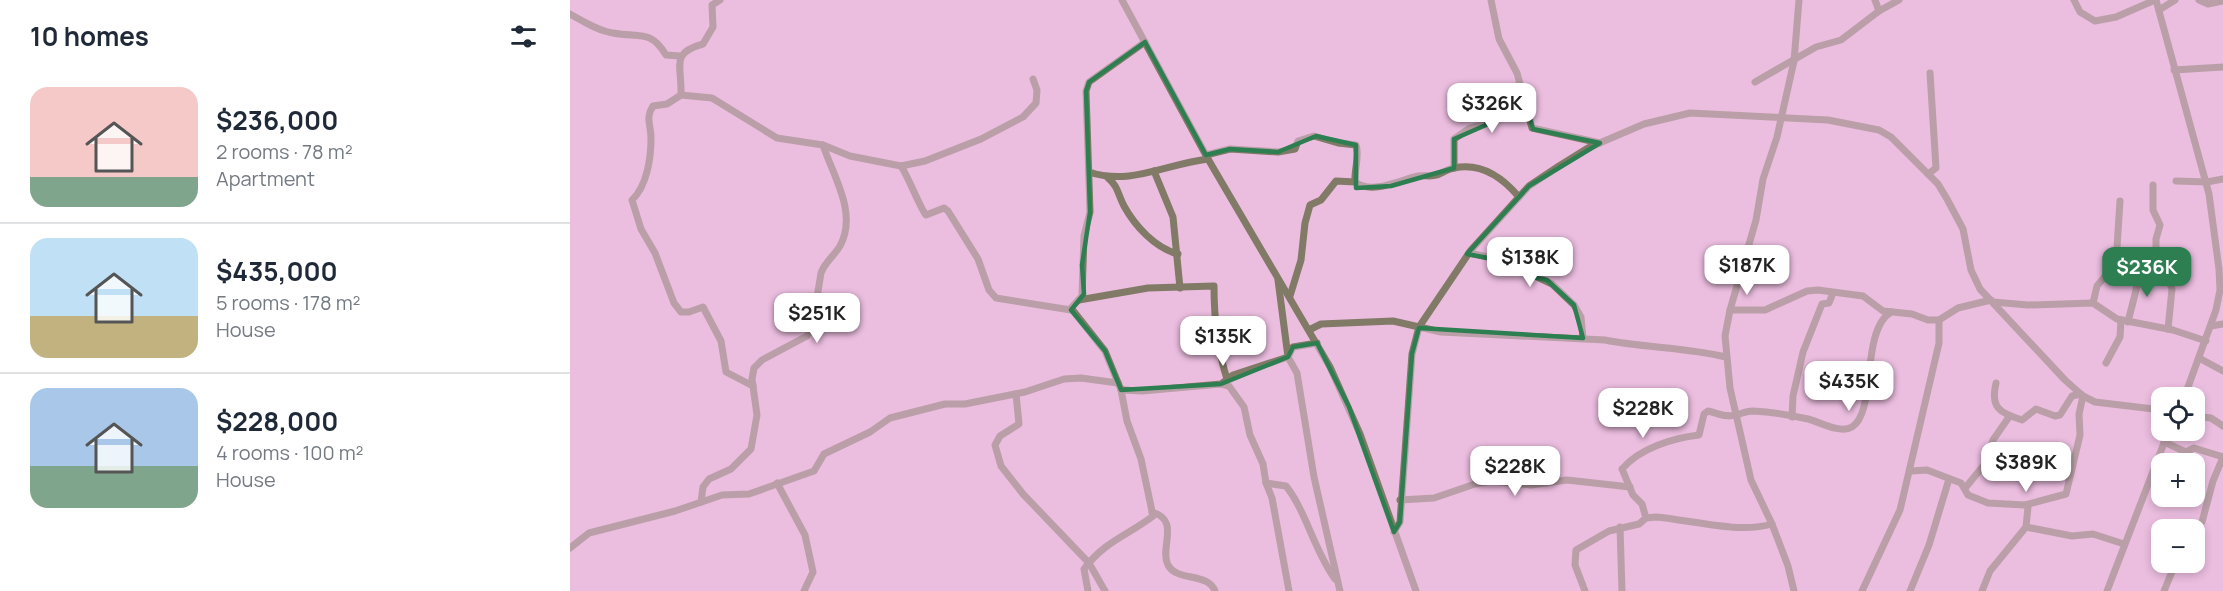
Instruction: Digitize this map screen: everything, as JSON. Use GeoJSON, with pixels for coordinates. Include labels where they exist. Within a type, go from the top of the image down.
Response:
{"type":"FeatureCollection","features":[{"type":"Feature","properties":{"kind":"street"},"geometry":{"type":"LineString","coordinates":[[720,0],[712,5],[713,27],[703,44],[684,50],[680,56],[681,95],[675,101],[653,106],[650,111],[648,124],[652,136],[645,180],[640,192],[632,200],[641,229],[655,253],[674,303],[681,312],[703,307],[721,340],[726,372],[753,386]]}},
{"type":"Feature","properties":{"kind":"street"},"geometry":{"type":"LineString","coordinates":[[1122,0],[1207,157],[1317,343],[1349,407],[1416,591]]}},
{"type":"Feature","properties":{"kind":"street"},"geometry":{"type":"LineString","coordinates":[[1491,0],[1499,39],[1517,73],[1532,128],[1600,143]]}},
{"type":"Feature","properties":{"kind":"street"},"geometry":{"type":"LineString","coordinates":[[1794,591],[1788,566],[1772,524],[1751,480],[1726,357],[1725,336],[1730,310],[1756,220],[1763,178],[1777,137],[1794,61],[1799,0]]}},
{"type":"Feature","properties":{"kind":"street"},"geometry":{"type":"LineString","coordinates":[[1875,0],[1879,11]]}},
{"type":"Feature","properties":{"kind":"street"},"geometry":{"type":"LineString","coordinates":[[1755,82],[1816,47],[1841,40],[1879,11],[1899,0]]}},
{"type":"Feature","properties":{"kind":"street"},"geometry":{"type":"LineString","coordinates":[[2074,0],[2080,12],[2095,21],[2116,17],[2156,0],[2159,10],[2207,182],[2220,290],[2211,326],[2188,387]]}},
{"type":"Feature","properties":{"kind":"street"},"geometry":{"type":"LineString","coordinates":[[2159,10],[2175,0]]}},
{"type":"Feature","properties":{"kind":"street"},"geometry":{"type":"LineString","coordinates":[[2199,0],[2208,4],[2223,1]]}},
{"type":"Feature","properties":{"kind":"street"},"geometry":{"type":"LineString","coordinates":[[570,14],[612,33],[652,38],[666,55],[680,56]]}},
{"type":"Feature","properties":{"kind":"street"},"geometry":{"type":"LineString","coordinates":[[1071,310],[1082,296],[1084,245],[1090,212],[1086,91],[1089,82],[1145,42]]}},
{"type":"Feature","properties":{"kind":"street"},"geometry":{"type":"LineString","coordinates":[[2174,70],[2223,67]]}},
{"type":"Feature","properties":{"kind":"street"},"geometry":{"type":"LineString","coordinates":[[1928,174],[1936,168],[1930,73]]}},
{"type":"Feature","properties":{"kind":"street"},"geometry":{"type":"LineString","coordinates":[[681,95],[712,98],[777,138],[823,145],[850,156],[901,166],[925,160],[981,139],[1023,117],[1036,103],[1037,90],[1033,79]]}},
{"type":"Feature","properties":{"kind":"street"},"geometry":{"type":"LineString","coordinates":[[1454,168],[1454,139],[1470,128],[1484,124],[1485,109],[1491,98],[1495,95],[1523,93]]}},
{"type":"Feature","properties":{"kind":"street"},"geometry":{"type":"LineString","coordinates":[[1394,532],[1400,522],[1412,354],[1419,327],[1469,254],[1529,186],[1559,166],[1600,143],[1644,124],[1690,113],[1838,121],[1879,129],[1900,144],[1947,199],[1963,229],[1971,270],[1980,289],[2022,336],[2082,395],[2110,405],[2151,409]]}},
{"type":"Feature","properties":{"kind":"street"},"geometry":{"type":"LineString","coordinates":[[1108,178],[1133,176],[1230,149],[1278,152],[1294,149],[1298,141],[1316,136],[1338,144],[1356,145],[1358,150],[1355,182]]}},
{"type":"Feature","properties":{"kind":"street"},"geometry":{"type":"LineString","coordinates":[[700,502],[703,487],[709,479],[730,469],[751,449],[757,415],[753,386],[754,368],[762,360],[807,336],[812,328],[821,273],[824,265],[840,246],[846,206],[823,145]]}},
{"type":"Feature","properties":{"kind":"street"},"geometry":{"type":"LineString","coordinates":[[901,166],[915,188],[922,212],[926,215],[944,208],[948,211],[978,259],[989,290],[996,298],[1071,310],[1105,351],[1120,387],[1127,421],[1142,459],[1145,486],[1153,516],[1113,539],[1089,563],[1084,569],[1088,591]]}},
{"type":"Feature","properties":{"kind":"street"},"geometry":{"type":"LineString","coordinates":[[1290,296],[1301,260],[1305,223],[1310,205],[1321,200],[1336,181],[1355,182],[1366,187],[1391,186],[1422,176],[1435,176],[1454,168],[1468,167],[1493,173],[1519,197]]}},
{"type":"Feature","properties":{"kind":"street"},"geometry":{"type":"LineString","coordinates":[[1154,171],[1173,217],[1180,288]]}},
{"type":"Feature","properties":{"kind":"street"},"geometry":{"type":"LineString","coordinates":[[1089,172],[1108,178],[1116,184],[1122,203],[1138,228],[1170,252],[1178,254]]}},
{"type":"Feature","properties":{"kind":"street"},"geometry":{"type":"LineString","coordinates":[[2176,181],[2207,182],[2223,179]]}},
{"type":"Feature","properties":{"kind":"street"},"geometry":{"type":"LineString","coordinates":[[2153,185],[2153,210],[2160,225],[2156,239],[2156,259],[2166,273],[2172,289],[2168,329]]}},
{"type":"Feature","properties":{"kind":"street"},"geometry":{"type":"LineString","coordinates":[[2093,303],[2097,286],[2116,263],[2121,201]]}},
{"type":"Feature","properties":{"kind":"street"},"geometry":{"type":"LineString","coordinates":[[1469,254],[1530,266],[1533,275],[1552,284],[1574,305],[1581,317],[1582,338]]}},
{"type":"Feature","properties":{"kind":"street"},"geometry":{"type":"LineString","coordinates":[[2106,363],[2120,337],[2131,300],[2138,288],[2139,270]]}},
{"type":"Feature","properties":{"kind":"street"},"geometry":{"type":"LineString","coordinates":[[1278,276],[1288,357],[1297,373],[1314,477],[1339,587]]}},
{"type":"Feature","properties":{"kind":"street"},"geometry":{"type":"LineString","coordinates":[[1077,301],[1148,288],[1214,286],[1214,318],[1224,382],[1230,386],[1244,407],[1250,435],[1263,464],[1266,483],[1272,498],[1289,591]]}},
{"type":"Feature","properties":{"kind":"street"},"geometry":{"type":"LineString","coordinates":[[1730,310],[1765,310],[1808,291],[1863,296],[1883,311],[1912,314],[1928,320],[1939,320],[1958,308],[1992,301],[2028,305],[2093,303],[2125,321],[2168,329],[2206,341]]}},
{"type":"Feature","properties":{"kind":"street"},"geometry":{"type":"LineString","coordinates":[[1791,417],[1793,396],[1803,352],[1822,304],[1829,303],[1833,293]]}},
{"type":"Feature","properties":{"kind":"street"},"geometry":{"type":"LineString","coordinates":[[1646,518],[1642,504],[1633,495],[1622,471],[1628,462],[1662,443],[1700,435],[1704,414],[1708,411],[1724,416],[1750,411],[1848,429],[1855,426],[1863,408],[1878,326],[1891,312]]}},
{"type":"Feature","properties":{"kind":"street"},"geometry":{"type":"LineString","coordinates":[[1862,591],[1900,510],[1911,471],[1909,464],[1939,343],[1939,320]]}},
{"type":"Feature","properties":{"kind":"street"},"geometry":{"type":"LineString","coordinates":[[1309,330],[1321,324],[1394,321],[1441,332],[1582,338],[1677,347],[1726,357]]}},
{"type":"Feature","properties":{"kind":"street"},"geometry":{"type":"LineString","coordinates":[[2211,326],[2223,324]]}},
{"type":"Feature","properties":{"kind":"street"},"geometry":{"type":"LineString","coordinates":[[570,548],[588,533],[723,495],[749,494],[814,471],[824,454],[870,432],[890,418],[945,404],[965,404],[1016,394],[1064,379],[1081,378],[1142,391],[1224,382],[1288,357],[1293,347],[1317,343]]}},
{"type":"Feature","properties":{"kind":"street"},"geometry":{"type":"LineString","coordinates":[[2199,358],[2223,371]]}},
{"type":"Feature","properties":{"kind":"street"},"geometry":{"type":"LineString","coordinates":[[1996,382],[1992,397],[1995,404],[2010,417],[2022,420],[2036,409],[2055,416],[2060,415],[2072,396],[2082,395]]}},
{"type":"Feature","properties":{"kind":"street"},"geometry":{"type":"LineString","coordinates":[[1016,394],[1019,424],[1000,436],[995,444],[1001,466],[1023,494],[1089,563],[1105,591]]}},
{"type":"Feature","properties":{"kind":"street"},"geometry":{"type":"LineString","coordinates":[[1966,487],[1968,495],[1988,503],[2025,505],[2066,494],[2080,435],[2079,414],[2082,395]]}},
{"type":"Feature","properties":{"kind":"street"},"geometry":{"type":"LineString","coordinates":[[1966,487],[1984,465],[1992,440],[2010,417]]}},
{"type":"Feature","properties":{"kind":"street"},"geometry":{"type":"LineString","coordinates":[[2205,417],[2211,418],[2223,426]]}},
{"type":"Feature","properties":{"kind":"street"},"geometry":{"type":"LineString","coordinates":[[2107,591],[2164,442],[2186,452],[2194,448],[2223,457],[2212,481],[2203,519]]}},
{"type":"Feature","properties":{"kind":"street"},"geometry":{"type":"LineString","coordinates":[[1911,471],[1928,470],[1966,487]]}},
{"type":"Feature","properties":{"kind":"street"},"geometry":{"type":"LineString","coordinates":[[1910,591],[1929,545],[1948,479]]}},
{"type":"Feature","properties":{"kind":"street"},"geometry":{"type":"LineString","coordinates":[[1400,500],[1434,498],[1491,481],[1531,485],[1567,480],[1630,487]]}},
{"type":"Feature","properties":{"kind":"street"},"geometry":{"type":"LineString","coordinates":[[777,483],[805,535],[813,572],[804,591]]}},
{"type":"Feature","properties":{"kind":"street"},"geometry":{"type":"LineString","coordinates":[[1266,483],[1286,486],[1292,492],[1315,547],[1339,587]]}},
{"type":"Feature","properties":{"kind":"street"},"geometry":{"type":"LineString","coordinates":[[1982,591],[1990,572],[2026,527],[2028,507],[2025,505]]}},
{"type":"Feature","properties":{"kind":"street"},"geometry":{"type":"LineString","coordinates":[[1152,512],[1159,514],[1167,524],[1169,534],[1166,555],[1172,570],[1208,582],[1215,591]]}},
{"type":"Feature","properties":{"kind":"street"},"geometry":{"type":"LineString","coordinates":[[1585,591],[1575,565],[1576,550],[1594,538],[1620,527],[1639,524],[1646,518],[1761,528],[1772,524]]}},
{"type":"Feature","properties":{"kind":"street"},"geometry":{"type":"LineString","coordinates":[[1620,527],[1622,591]]}},
{"type":"Feature","properties":{"kind":"street"},"geometry":{"type":"LineString","coordinates":[[2026,527],[2072,536],[2093,534],[2124,544]]}},
{"type":"Feature","properties":{"kind":"street"},"geometry":{"type":"LineString","coordinates":[[2164,591],[2171,573]]}},
{"type":"Feature","properties":{"kind":"highlighted area"},"geometry":{"type":"Polygon","coordinates":[[[1145,42],[1206,155],[1230,149],[1278,152],[1316,136],[1356,145],[1356,188],[1391,186],[1454,168],[1454,139],[1486,125],[1491,98],[1523,93],[1533,129],[1600,143],[1529,186],[1467,254],[1530,266],[1533,277],[1547,280],[1574,305],[1583,338],[1419,328],[1412,354],[1400,522],[1394,532],[1349,407],[1317,343],[1293,347],[1288,357],[1221,384],[1121,390],[1105,351],[1071,310],[1084,294],[1082,265],[1090,212],[1086,91],[1089,82],[1145,42]]]}}]}
